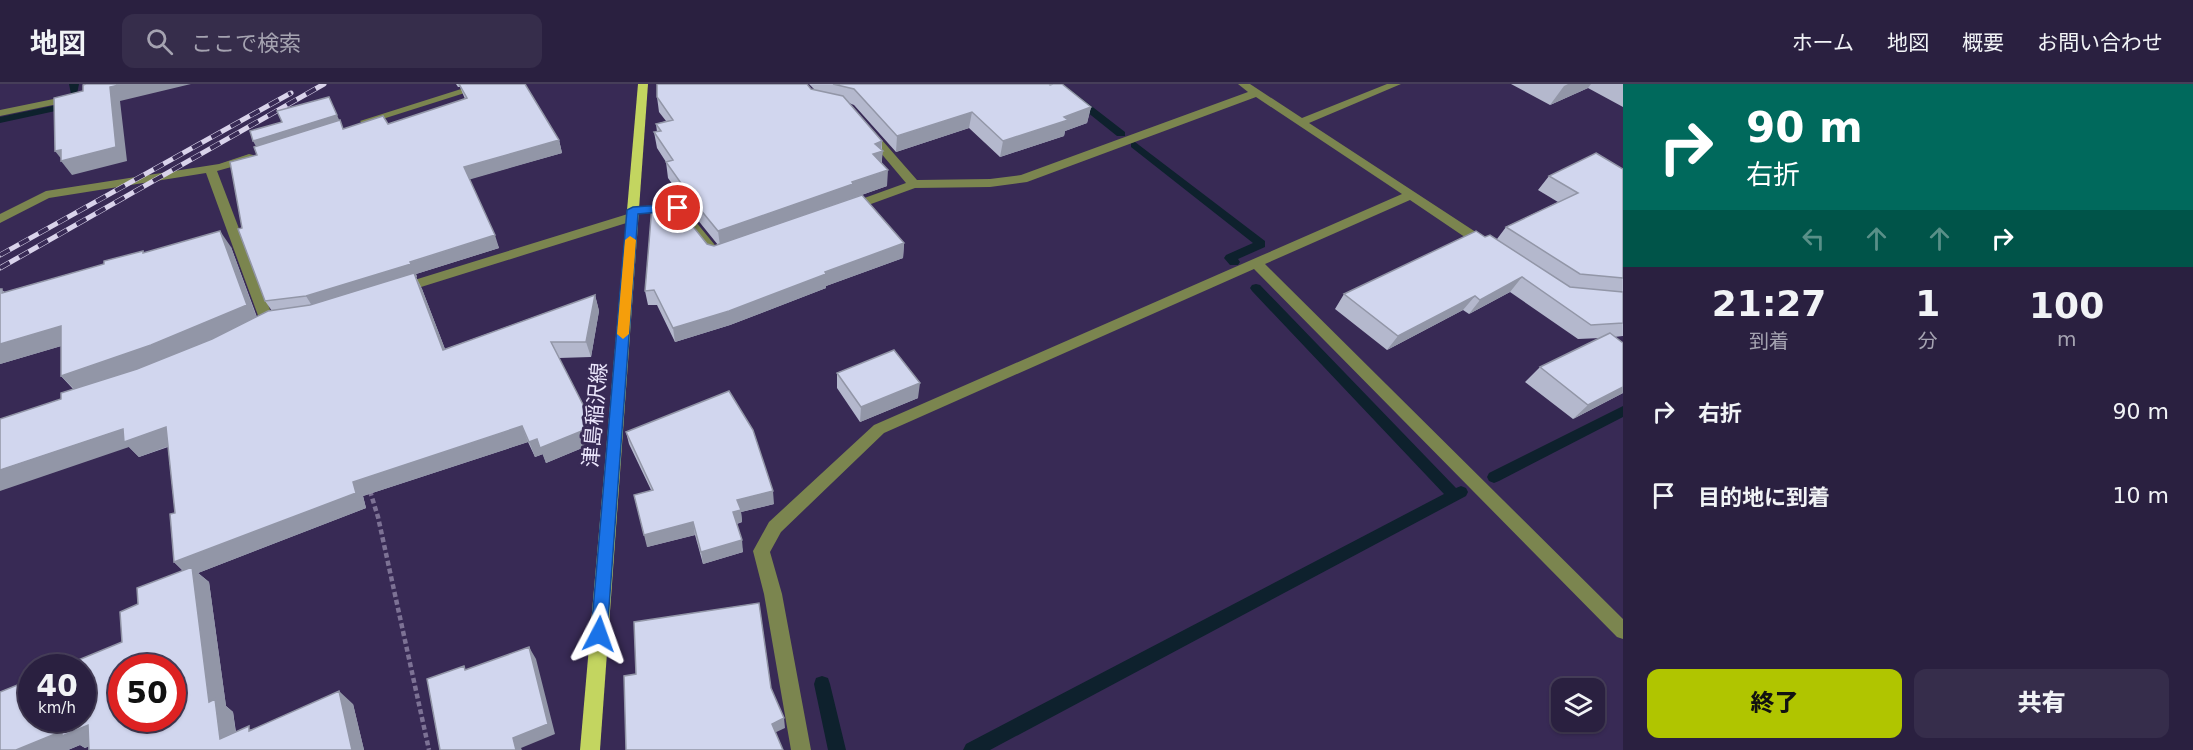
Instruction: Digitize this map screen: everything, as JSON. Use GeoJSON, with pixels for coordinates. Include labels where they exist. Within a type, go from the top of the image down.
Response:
{"type":"FeatureCollection","features":[{"type":"Feature","properties":{"kind":"main road","name":"津島稲沢線"},"geometry":{"type":"LineString","coordinates":[[590,750],[643,84]]}},
{"type":"Feature","properties":{"kind":"street"},"geometry":{"type":"LineString","coordinates":[[353,126],[488,84]]}},
{"type":"Feature","properties":{"kind":"street"},"geometry":{"type":"LineString","coordinates":[[1243,84],[1497,252]]}},
{"type":"Feature","properties":{"kind":"street"},"geometry":{"type":"LineString","coordinates":[[1301,122],[1396,84]]}},
{"type":"Feature","properties":{"kind":"street"},"geometry":{"type":"LineString","coordinates":[[837,212],[914,184],[990,183],[1023,179],[1257,93]]}},
{"type":"Feature","properties":{"kind":"street"},"geometry":{"type":"LineString","coordinates":[[0,113],[82,96]]}},
{"type":"Feature","properties":{"kind":"street"},"geometry":{"type":"LineString","coordinates":[[863,125],[914,184]]}},
{"type":"Feature","properties":{"kind":"street"},"geometry":{"type":"LineString","coordinates":[[0,219],[46,195],[210,169],[265,153]]}},
{"type":"Feature","properties":{"kind":"street"},"geometry":{"type":"LineString","coordinates":[[210,169],[231,240],[267,321],[295,318]]}},
{"type":"Feature","properties":{"kind":"street"},"geometry":{"type":"LineString","coordinates":[[801,750],[773,594],[761,551],[775,527],[879,429],[1412,195]]}},
{"type":"Feature","properties":{"kind":"street"},"geometry":{"type":"LineString","coordinates":[[382,294],[633,214],[678,208],[716,255],[738,248]]}},
{"type":"Feature","properties":{"kind":"street"},"geometry":{"type":"LineString","coordinates":[[1256,263],[1623,632]]}},
{"type":"Feature","properties":{"kind":"street"},"geometry":{"type":"LineString","coordinates":[[256,330],[276,320]]}},
{"type":"Feature","properties":{"kind":"path"},"geometry":{"type":"LineString","coordinates":[[367,484],[378,517],[429,750]]}},
{"type":"Feature","properties":{"kind":"building"},"geometry":{"type":"Polygon","coordinates":[[[123,84],[110,87],[116,147],[61,161],[61,150],[55,151],[54,98],[83,91],[83,85],[123,84]]]}},
{"type":"Feature","properties":{"kind":"building"},"geometry":{"type":"Polygon","coordinates":[[[459,84],[525,84],[559,140],[464,167],[495,235],[306,296],[265,301],[238,229],[242,228],[230,162],[257,155],[254,147],[340,120],[343,129],[383,116],[388,124],[467,98],[459,84]]]}},
{"type":"Feature","properties":{"kind":"building"},"geometry":{"type":"Polygon","coordinates":[[[657,84],[807,84],[811,89],[843,96],[882,141],[875,144],[883,151],[873,154],[888,170],[718,231],[666,162],[673,160],[654,132],[661,131],[656,124],[673,120],[657,97],[657,84]]]}},
{"type":"Feature","properties":{"kind":"building"},"geometry":{"type":"Polygon","coordinates":[[[833,84],[1062,84],[1091,107],[1064,117],[1068,120],[1003,141],[972,112],[897,136],[854,89],[833,84]]]}},
{"type":"Feature","properties":{"kind":"building"},"geometry":{"type":"Polygon","coordinates":[[[329,97],[337,115],[253,141],[250,131],[282,122],[277,111],[329,97]]]}},
{"type":"Feature","properties":{"kind":"building"},"geometry":{"type":"Polygon","coordinates":[[[1596,153],[1623,169],[1623,278],[1580,274],[1506,227],[1578,193],[1549,176],[1596,153]]]}},
{"type":"Feature","properties":{"kind":"building"},"geometry":{"type":"Polygon","coordinates":[[[862,195],[904,243],[729,311],[673,328],[654,290],[645,291],[652,206],[676,205],[707,244],[714,246],[862,195]]]}},
{"type":"Feature","properties":{"kind":"building"},"geometry":{"type":"Polygon","coordinates":[[[220,231],[247,305],[151,345],[61,376],[61,326],[0,344],[0,289],[2,293],[104,264],[104,261],[143,251],[143,253],[220,231]]]}},
{"type":"Feature","properties":{"kind":"building"},"geometry":{"type":"Polygon","coordinates":[[[1476,231],[1485,237],[1490,235],[1570,287],[1623,292],[1623,323],[1591,325],[1522,277],[1480,300],[1475,296],[1398,336],[1344,294],[1476,231]]]}},
{"type":"Feature","properties":{"kind":"building"},"geometry":{"type":"Polygon","coordinates":[[[414,273],[443,350],[595,295],[586,342],[551,342],[594,426],[540,448],[537,439],[529,442],[522,426],[353,482],[356,493],[174,562],[170,514],[175,513],[166,427],[124,442],[123,429],[0,470],[0,419],[61,399],[61,393],[137,369],[212,339],[268,311],[310,305],[414,273]]]}},
{"type":"Feature","properties":{"kind":"building"},"geometry":{"type":"Polygon","coordinates":[[[1610,333],[1623,343],[1623,387],[1588,405],[1540,367],[1610,333]]]}},
{"type":"Feature","properties":{"kind":"building"},"geometry":{"type":"Polygon","coordinates":[[[894,350],[920,383],[861,407],[837,373],[894,350]]]}},
{"type":"Feature","properties":{"kind":"building"},"geometry":{"type":"Polygon","coordinates":[[[729,391],[753,430],[773,491],[737,500],[741,510],[733,512],[742,540],[701,552],[693,522],[644,535],[634,495],[653,490],[626,432],[729,391]]]}},
{"type":"Feature","properties":{"kind":"building"},"geometry":{"type":"Polygon","coordinates":[[[192,567],[209,702],[215,699],[220,739],[249,726],[249,731],[339,691],[352,750],[89,750],[88,732],[96,732],[96,654],[93,654],[122,642],[120,612],[138,604],[137,588],[192,567]]]}},
{"type":"Feature","properties":{"kind":"building"},"geometry":{"type":"Polygon","coordinates":[[[759,603],[771,688],[784,718],[772,724],[783,750],[626,750],[624,676],[636,674],[634,622],[759,603]]]}},
{"type":"Feature","properties":{"kind":"building"},"geometry":{"type":"Polygon","coordinates":[[[529,647],[548,724],[513,738],[516,750],[440,750],[427,679],[464,666],[465,670],[529,647]]]}},
{"type":"Feature","properties":{"kind":"building"},"geometry":{"type":"Polygon","coordinates":[[[18,685],[18,732],[60,732],[16,750],[0,750],[0,692],[18,685]]]}},
{"type":"Feature","properties":{"kind":"waterway"},"geometry":{"type":"LineString","coordinates":[[74,84],[74,92]]}},
{"type":"Feature","properties":{"kind":"waterway"},"geometry":{"type":"LineString","coordinates":[[1057,84],[1121,134]]}},
{"type":"Feature","properties":{"kind":"waterway"},"geometry":{"type":"LineString","coordinates":[[0,120],[71,105]]}},
{"type":"Feature","properties":{"kind":"waterway"},"geometry":{"type":"LineString","coordinates":[[1135,145],[1261,244],[1230,258],[1234,262]]}},
{"type":"Feature","properties":{"kind":"waterway"},"geometry":{"type":"LineString","coordinates":[[1256,288],[1454,495]]}},
{"type":"Feature","properties":{"kind":"waterway"},"geometry":{"type":"LineString","coordinates":[[1494,477],[1623,411]]}},
{"type":"Feature","properties":{"kind":"waterway"},"geometry":{"type":"LineString","coordinates":[[972,750],[1461,492]]}},
{"type":"Feature","properties":{"kind":"waterway"},"geometry":{"type":"LineString","coordinates":[[822,684],[837,750]]}},
{"type":"Feature","properties":{"kind":"railway"},"geometry":{"type":"LineString","coordinates":[[0,268],[324,84]]}},
{"type":"Feature","properties":{"kind":"railway"},"geometry":{"type":"LineString","coordinates":[[0,255],[291,93]]}},
{"type":"Feature","properties":{"kind":"slow traffic"},"geometry":{"type":"LineString","coordinates":[[623,334],[630,240]]}},
{"type":"Feature","properties":{"kind":"route"},"geometry":{"type":"LineString","coordinates":[[599,634],[633,210],[678,208]]}}]}
